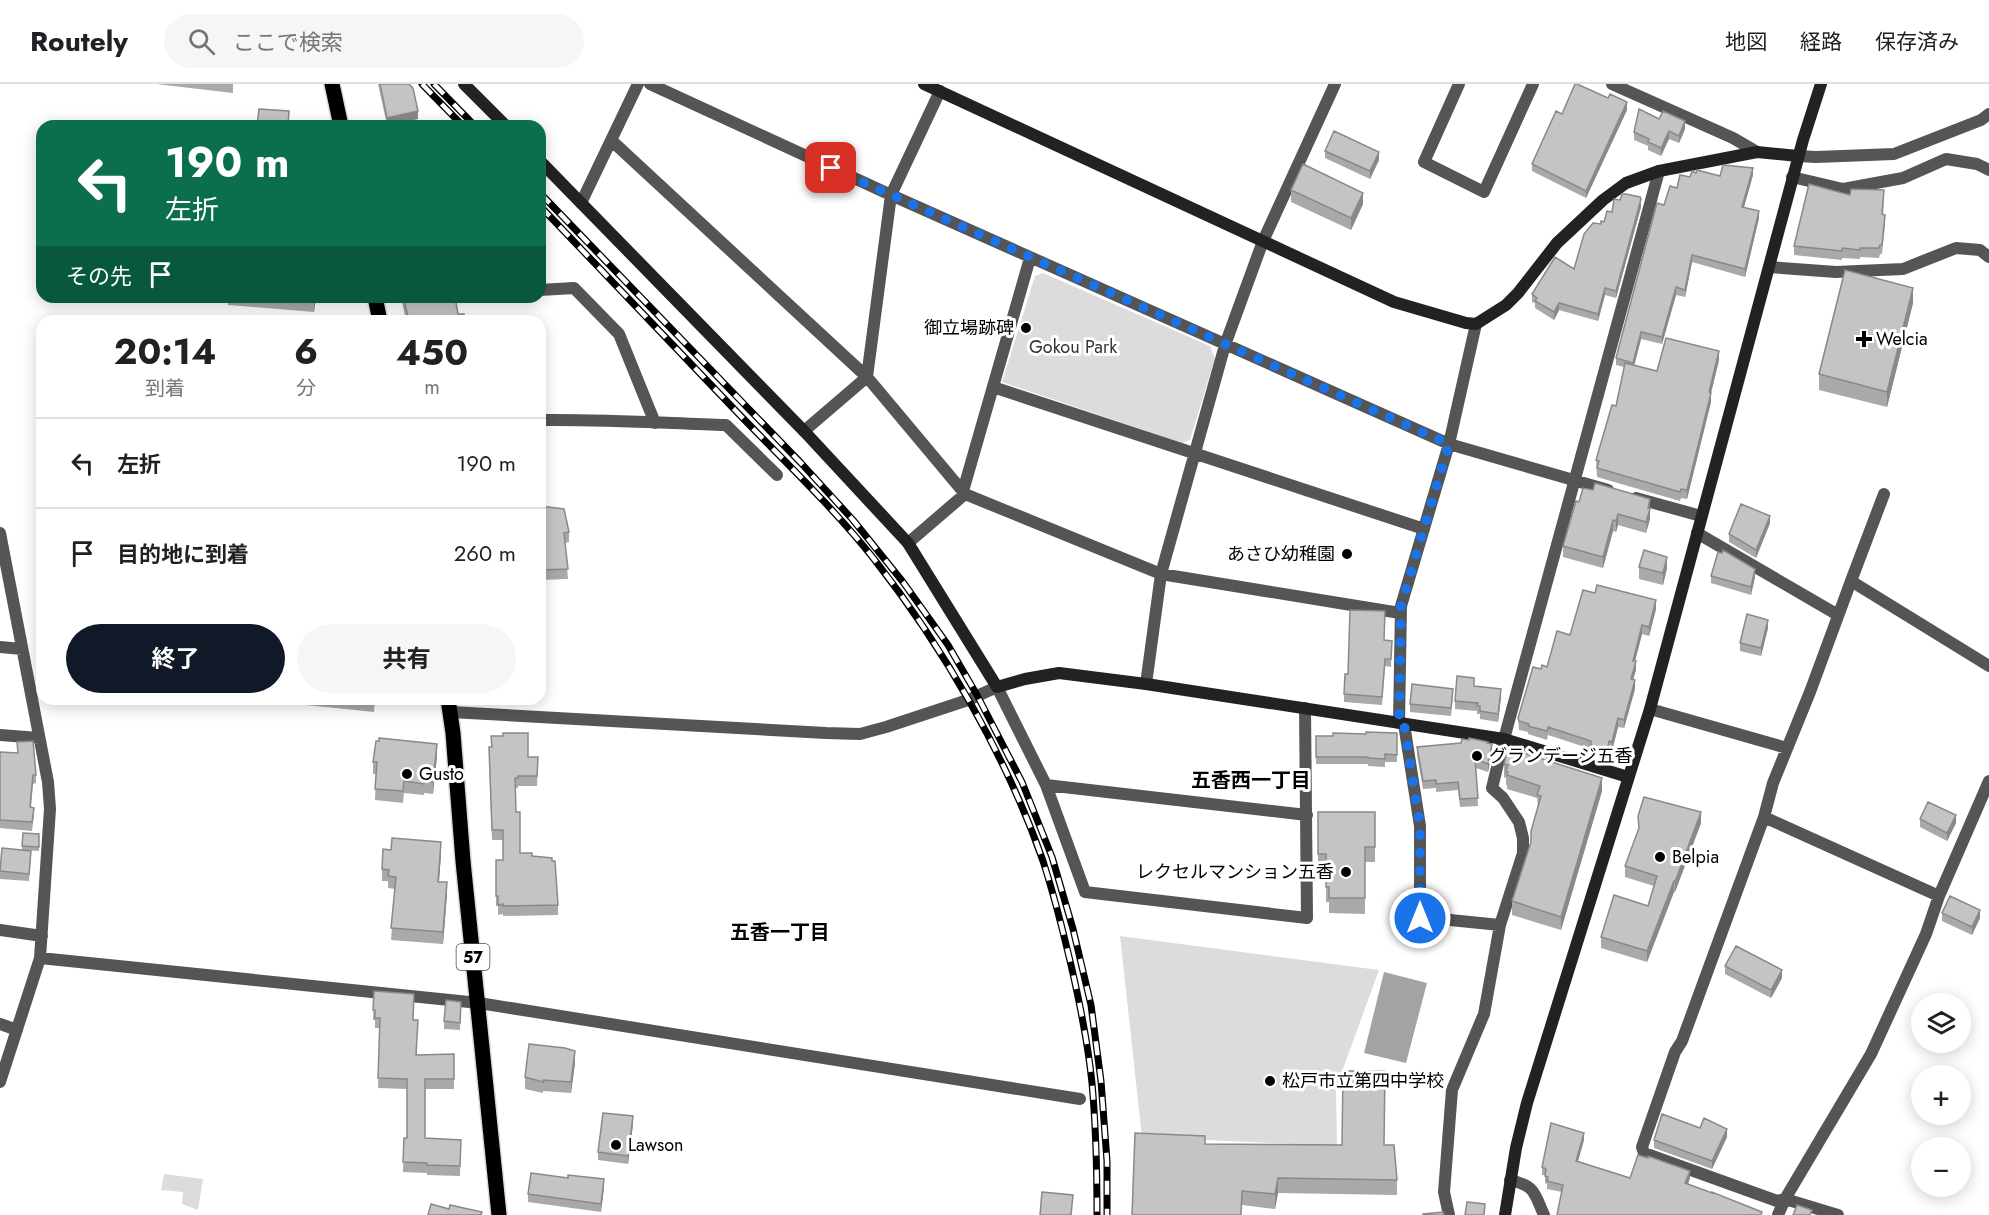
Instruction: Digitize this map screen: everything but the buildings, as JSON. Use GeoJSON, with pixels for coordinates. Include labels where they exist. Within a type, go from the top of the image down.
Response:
{"type":"FeatureCollection","features":[{"type":"Feature","properties":{"kind":"main road"},"geometry":{"type":"LineString","coordinates":[[332,84],[340,120]]}},
{"type":"Feature","properties":{"kind":"main road","name":"57"},"geometry":{"type":"LineString","coordinates":[[449,705],[499,1215]]}},
{"type":"Feature","properties":{"kind":"street"},"geometry":{"type":"LineString","coordinates":[[464,84],[500,120]]}},
{"type":"Feature","properties":{"kind":"street"},"geometry":{"type":"LineString","coordinates":[[581,203],[638,84]]}},
{"type":"Feature","properties":{"kind":"street"},"geometry":{"type":"LineString","coordinates":[[650,84],[1030,258],[1449,444],[1701,516]]}},
{"type":"Feature","properties":{"kind":"street"},"geometry":{"type":"LineString","coordinates":[[924,84],[1394,302],[1476,324],[1506,305],[1557,243],[1603,200],[1626,183],[1659,171],[1757,152],[1816,157],[1894,154],[1981,120],[1989,114]]}},
{"type":"Feature","properties":{"kind":"street"},"geometry":{"type":"LineString","coordinates":[[1146,684],[1161,574],[1225,345],[1263,241],[1335,84]]}},
{"type":"Feature","properties":{"kind":"street"},"geometry":{"type":"LineString","coordinates":[[1459,84],[1424,162],[1484,192],[1533,84]]}},
{"type":"Feature","properties":{"kind":"street"},"geometry":{"type":"LineString","coordinates":[[1612,84],[1733,138],[1757,152]]}},
{"type":"Feature","properties":{"kind":"street"},"geometry":{"type":"LineString","coordinates":[[1505,1215],[1516,1148],[1527,1103],[1650,709],[1792,177],[1821,84]]}},
{"type":"Feature","properties":{"kind":"street"},"geometry":{"type":"LineString","coordinates":[[804,431],[867,378],[891,195],[940,91]]}},
{"type":"Feature","properties":{"kind":"street"},"geometry":{"type":"LineString","coordinates":[[612,141],[867,378],[964,492],[1161,574],[1400,613]]}},
{"type":"Feature","properties":{"kind":"street"},"geometry":{"type":"LineString","coordinates":[[1792,177],[1844,189],[1903,178],[1946,159],[1977,164],[1989,170]]}},
{"type":"Feature","properties":{"kind":"street"},"geometry":{"type":"LineString","coordinates":[[546,167],[804,431],[908,543],[997,687],[1046,785],[1085,892],[1306,918],[1305,708]]}},
{"type":"Feature","properties":{"kind":"street"},"geometry":{"type":"LineString","coordinates":[[1449,1215],[1444,1192],[1452,1090],[1484,1014],[1500,925],[1523,853],[1523,838],[1519,822],[1503,798],[1492,788],[1659,171]]}},
{"type":"Feature","properties":{"kind":"street"},"geometry":{"type":"LineString","coordinates":[[1769,267],[1836,272],[1903,269],[1956,248],[1980,250],[1989,257]]}},
{"type":"Feature","properties":{"kind":"street"},"geometry":{"type":"LineString","coordinates":[[908,543],[964,492],[1030,258]]}},
{"type":"Feature","properties":{"kind":"street"},"geometry":{"type":"LineString","coordinates":[[546,290],[574,288],[619,334],[655,423]]}},
{"type":"Feature","properties":{"kind":"street"},"geometry":{"type":"LineString","coordinates":[[1476,324],[1449,444],[1400,613],[1401,723],[1420,826],[1420,918],[1500,925]]}},
{"type":"Feature","properties":{"kind":"street"},"geometry":{"type":"LineString","coordinates":[[993,387],[1424,529]]}},
{"type":"Feature","properties":{"kind":"street"},"geometry":{"type":"LineString","coordinates":[[546,420],[636,420],[655,423],[726,425],[777,476]]}},
{"type":"Feature","properties":{"kind":"street"},"geometry":{"type":"LineString","coordinates":[[1838,1215],[1785,1199],[1777,1201],[1644,1153],[1642,1147],[1675,1052],[1682,1041],[1764,817],[1773,783],[1810,692],[1884,494]]}},
{"type":"Feature","properties":{"kind":"street"},"geometry":{"type":"LineString","coordinates":[[0,533],[2,557],[48,782],[50,809],[40,958],[0,1082]]}},
{"type":"Feature","properties":{"kind":"street"},"geometry":{"type":"LineString","coordinates":[[1697,533],[1838,615]]}},
{"type":"Feature","properties":{"kind":"street"},"geometry":{"type":"LineString","coordinates":[[1851,581],[1989,666]]}},
{"type":"Feature","properties":{"kind":"street"},"geometry":{"type":"LineString","coordinates":[[0,647],[22,649]]}},
{"type":"Feature","properties":{"kind":"street"},"geometry":{"type":"LineString","coordinates":[[449,705],[826,734],[860,734],[958,703],[997,687],[1059,673],[1146,684],[1504,739],[1628,777]]}},
{"type":"Feature","properties":{"kind":"street"},"geometry":{"type":"LineString","coordinates":[[1650,709],[1787,748]]}},
{"type":"Feature","properties":{"kind":"street"},"geometry":{"type":"LineString","coordinates":[[0,735],[39,738]]}},
{"type":"Feature","properties":{"kind":"street"},"geometry":{"type":"LineString","coordinates":[[1778,1215],[1785,1199],[1871,1054],[1926,934],[1939,896],[1989,782]]}},
{"type":"Feature","properties":{"kind":"street"},"geometry":{"type":"LineString","coordinates":[[1046,785],[1307,815]]}},
{"type":"Feature","properties":{"kind":"street"},"geometry":{"type":"LineString","coordinates":[[1764,817],[1939,896]]}},
{"type":"Feature","properties":{"kind":"street"},"geometry":{"type":"LineString","coordinates":[[0,930],[42,936]]}},
{"type":"Feature","properties":{"kind":"street"},"geometry":{"type":"LineString","coordinates":[[40,958],[479,1003],[1080,1099]]}},
{"type":"Feature","properties":{"kind":"street"},"geometry":{"type":"LineString","coordinates":[[0,1024],[16,1030]]}},
{"type":"Feature","properties":{"kind":"street"},"geometry":{"type":"LineString","coordinates":[[1510,1180],[1525,1183],[1533,1190],[1544,1215]]}},
{"type":"Feature","properties":{"kind":"green space","name":"Gokou Park"},"geometry":{"type":"Polygon","coordinates":[[[1043,273],[1210,346],[1215,358],[1190,440],[1182,443],[1002,382],[1035,276],[1043,273]]]}},
{"type":"Feature","properties":{"kind":"green space"},"geometry":{"type":"Polygon","coordinates":[[[1120,936],[1379,970],[1336,1088],[1337,1146],[1142,1137],[1120,936]]]}},
{"type":"Feature","properties":{"kind":"green space"},"geometry":{"type":"Polygon","coordinates":[[[164,1174],[203,1179],[198,1210],[182,1204],[183,1192],[161,1190],[164,1174]]]}},
{"type":"Feature","properties":{"kind":"shaded area"},"geometry":{"type":"Polygon","coordinates":[[[1384,972],[1427,983],[1406,1063],[1364,1053],[1384,972]]]}},
{"type":"Feature","properties":{"kind":"railway"},"geometry":{"type":"LineString","coordinates":[[422,84],[457,120]]}},
{"type":"Feature","properties":{"kind":"railway"},"geometry":{"type":"LineString","coordinates":[[434,84],[469,120]]}},
{"type":"Feature","properties":{"kind":"railway"},"geometry":{"type":"LineString","coordinates":[[546,199],[801,463],[853,520],[903,582],[948,645],[977,695],[1022,782],[1052,857],[1073,929],[1091,1005],[1101,1081],[1107,1161],[1107,1215]]}},
{"type":"Feature","properties":{"kind":"railway"},"geometry":{"type":"LineString","coordinates":[[546,212],[858,539],[924,628],[970,703],[1011,781],[1028,821],[1043,861],[1065,939],[1081,1009],[1090,1068],[1095,1132],[1097,1215]]}},
{"type":"Feature","properties":{"kind":"place","name":"御立場跡碑"},"geometry":{"type":"Point","coordinates":[1026,328]}},
{"type":"Feature","properties":{"kind":"place","name":"Welcia"},"geometry":{"type":"Point","coordinates":[1864,339]}},
{"type":"Feature","properties":{"kind":"place","name":"あさひ幼稚園"},"geometry":{"type":"Point","coordinates":[1347,554]}},
{"type":"Feature","properties":{"kind":"place","name":"グランデージ五香"},"geometry":{"type":"Point","coordinates":[1477,756]}},
{"type":"Feature","properties":{"kind":"place","name":"Gusto"},"geometry":{"type":"Point","coordinates":[407,774]}},
{"type":"Feature","properties":{"kind":"place","name":"Belpia"},"geometry":{"type":"Point","coordinates":[1660,857]}},
{"type":"Feature","properties":{"kind":"place","name":"レクセルマンション五香"},"geometry":{"type":"Point","coordinates":[1346,872]}},
{"type":"Feature","properties":{"kind":"place","name":"松戸市立第四中学校"},"geometry":{"type":"Point","coordinates":[1270,1081]}},
{"type":"Feature","properties":{"kind":"place","name":"Lawson"},"geometry":{"type":"Point","coordinates":[616,1145]}},
{"type":"Feature","properties":{"kind":"district","name":"五香西一丁目"},"geometry":{"type":"Point","coordinates":[1251,780]}},
{"type":"Feature","properties":{"kind":"district","name":"五香一丁目"},"geometry":{"type":"Point","coordinates":[780,932]}},
{"type":"Feature","properties":{"kind":"route"},"geometry":{"type":"LineString","coordinates":[[831,168],[1449,444],[1400,613],[1399,723],[1404,724],[1420,826],[1420,918]]}}]}
